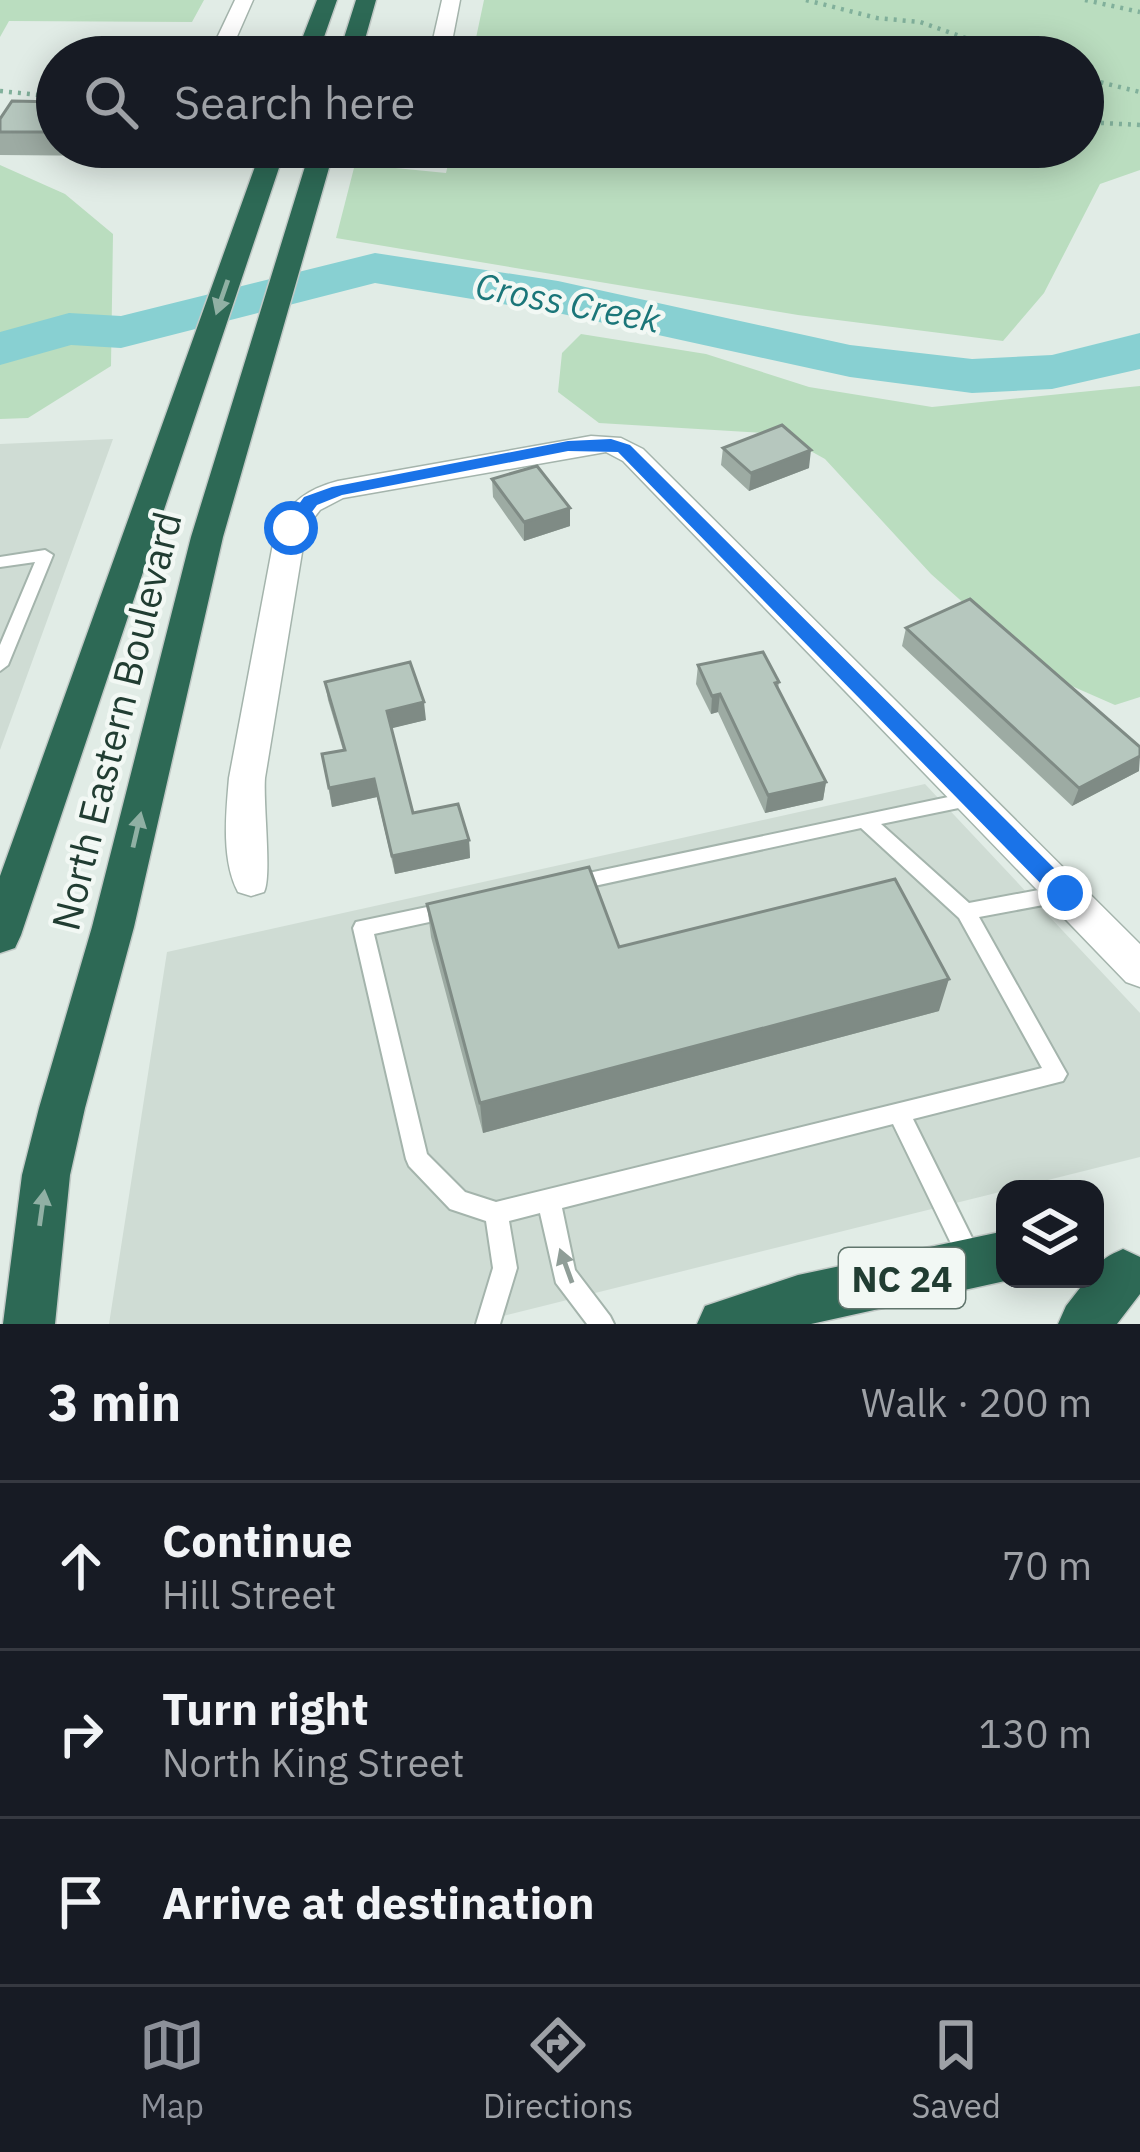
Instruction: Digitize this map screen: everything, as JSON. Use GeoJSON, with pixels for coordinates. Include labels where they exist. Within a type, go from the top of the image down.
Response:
{"type":"FeatureCollection","features":[{"type":"Feature","properties":{"kind":"highway"},"geometry":{"type":"LineString","coordinates":[[314,36],[327,0]]}},
{"type":"Feature","properties":{"kind":"highway"},"geometry":{"type":"LineString","coordinates":[[356,36],[366,0]]}},
{"type":"Feature","properties":{"kind":"highway","name":"North Eastern Boulevard"},"geometry":{"type":"LineString","coordinates":[[0,934],[266,168]]}},
{"type":"Feature","properties":{"kind":"highway","name":"North Eastern Boulevard"},"geometry":{"type":"LineString","coordinates":[[29,1324],[46,1174],[62,1108],[113,927],[207,537],[316,168]]}},
{"type":"Feature","properties":{"kind":"highway","name":"NC 24"},"geometry":{"type":"LineString","coordinates":[[723,1324],[798,1301],[989,1259]]}},
{"type":"Feature","properties":{"kind":"highway"},"geometry":{"type":"LineString","coordinates":[[1084,1324],[1119,1272]]}},
{"type":"Feature","properties":{"kind":"street"},"geometry":{"type":"LineString","coordinates":[[228,36],[244,0]]}},
{"type":"Feature","properties":{"kind":"street"},"geometry":{"type":"LineString","coordinates":[[443,36],[451,0]]}},
{"type":"Feature","properties":{"kind":"street"},"geometry":{"type":"LineString","coordinates":[[251,881],[244,819],[254,729],[291,528],[310,501],[338,490],[568,446],[611,444],[633,455],[1140,970]]}},
{"type":"Feature","properties":{"kind":"lane"},"geometry":{"type":"LineString","coordinates":[[0,562],[45,555],[0,665]]}},
{"type":"Feature","properties":{"kind":"lane"},"geometry":{"type":"LineString","coordinates":[[864,820],[966,913],[1057,1074],[496,1213],[458,1201],[417,1159],[363,928],[864,820],[972,800]]}},
{"type":"Feature","properties":{"kind":"lane"},"geometry":{"type":"LineString","coordinates":[[966,913],[1065,893]]}},
{"type":"Feature","properties":{"kind":"lane"},"geometry":{"type":"LineString","coordinates":[[899,1114],[989,1259]]}},
{"type":"Feature","properties":{"kind":"lane"},"geometry":{"type":"LineString","coordinates":[[549,1200],[564,1275],[602,1324]]}},
{"type":"Feature","properties":{"kind":"lane"},"geometry":{"type":"LineString","coordinates":[[488,1324],[506,1268],[496,1213]]}},
{"type":"Feature","properties":{"kind":"path"},"geometry":{"type":"LineString","coordinates":[[806,0],[877,18],[920,22],[960,36]]}},
{"type":"Feature","properties":{"kind":"path"},"geometry":{"type":"LineString","coordinates":[[1085,0],[1140,12]]}},
{"type":"Feature","properties":{"kind":"path"},"geometry":{"type":"LineString","coordinates":[[1104,83],[1140,92]]}},
{"type":"Feature","properties":{"kind":"path"},"geometry":{"type":"LineString","coordinates":[[0,91],[36,95]]}},
{"type":"Feature","properties":{"kind":"path"},"geometry":{"type":"LineString","coordinates":[[1104,123],[1140,125]]}},
{"type":"Feature","properties":{"kind":"shaded area"},"geometry":{"type":"Polygon","coordinates":[[[113,439],[0,750],[0,444],[113,439]]]}},
{"type":"Feature","properties":{"kind":"shaded area"},"geometry":{"type":"Polygon","coordinates":[[[925,784],[1140,1013],[1140,1157],[1048,1180],[996,1180],[996,1193],[471,1324],[109,1324],[167,952],[925,784]]]}},
{"type":"Feature","properties":{"kind":"green space"},"geometry":{"type":"Polygon","coordinates":[[[0,0],[204,0],[192,22],[9,21],[0,37],[0,0]]]}},
{"type":"Feature","properties":{"kind":"green space"},"geometry":{"type":"Polygon","coordinates":[[[484,0],[1140,0],[1140,170],[1100,184],[1044,293],[1003,341],[798,315],[336,238],[354,168],[446,173],[447,168],[1104,168],[1104,36],[476,36],[484,0]]]}},
{"type":"Feature","properties":{"kind":"green space"},"geometry":{"type":"Polygon","coordinates":[[[0,165],[65,194],[113,234],[111,366],[28,418],[0,419],[0,165]]]}},
{"type":"Feature","properties":{"kind":"green space"},"geometry":{"type":"Polygon","coordinates":[[[581,334],[706,354],[809,387],[932,407],[1140,386],[1140,697],[1115,705],[1042,673],[931,574],[825,459],[780,434],[599,423],[558,392],[562,353],[581,334]]]}},
{"type":"Feature","properties":{"kind":"building"},"geometry":{"type":"Polygon","coordinates":[[[12,101],[36,102],[36,132],[0,132],[0,119],[12,101]]]}},
{"type":"Feature","properties":{"kind":"building"},"geometry":{"type":"Polygon","coordinates":[[[782,425],[811,450],[751,473],[723,448],[782,425]]]}},
{"type":"Feature","properties":{"kind":"building"},"geometry":{"type":"Polygon","coordinates":[[[537,466],[570,508],[524,522],[492,479],[537,466]]]}},
{"type":"Feature","properties":{"kind":"building"},"geometry":{"type":"Polygon","coordinates":[[[970,599],[1140,747],[1140,756],[1079,788],[906,628],[970,599]]]}},
{"type":"Feature","properties":{"kind":"building"},"geometry":{"type":"Polygon","coordinates":[[[763,652],[826,782],[768,795],[720,694],[712,696],[698,665],[763,652]]]}},
{"type":"Feature","properties":{"kind":"building"},"geometry":{"type":"Polygon","coordinates":[[[410,662],[424,702],[387,711],[413,813],[458,804],[469,840],[392,856],[374,779],[329,788],[322,754],[345,750],[325,682],[410,662]]]}},
{"type":"Feature","properties":{"kind":"building"},"geometry":{"type":"Polygon","coordinates":[[[589,867],[619,947],[895,879],[949,979],[480,1103],[427,904],[589,867]]]}},
{"type":"Feature","properties":{"kind":"waterway","name":"Cross Creek"},"geometry":{"type":"LineString","coordinates":[[0,349],[69,329],[121,332],[375,268],[558,297],[850,361],[972,376],[1052,372],[1140,349]]}},
{"type":"Feature","properties":{"kind":"route"},"geometry":{"type":"LineString","coordinates":[[291,528],[310,501],[338,490],[568,446],[611,444],[624,449],[1065,893]]}}]}
